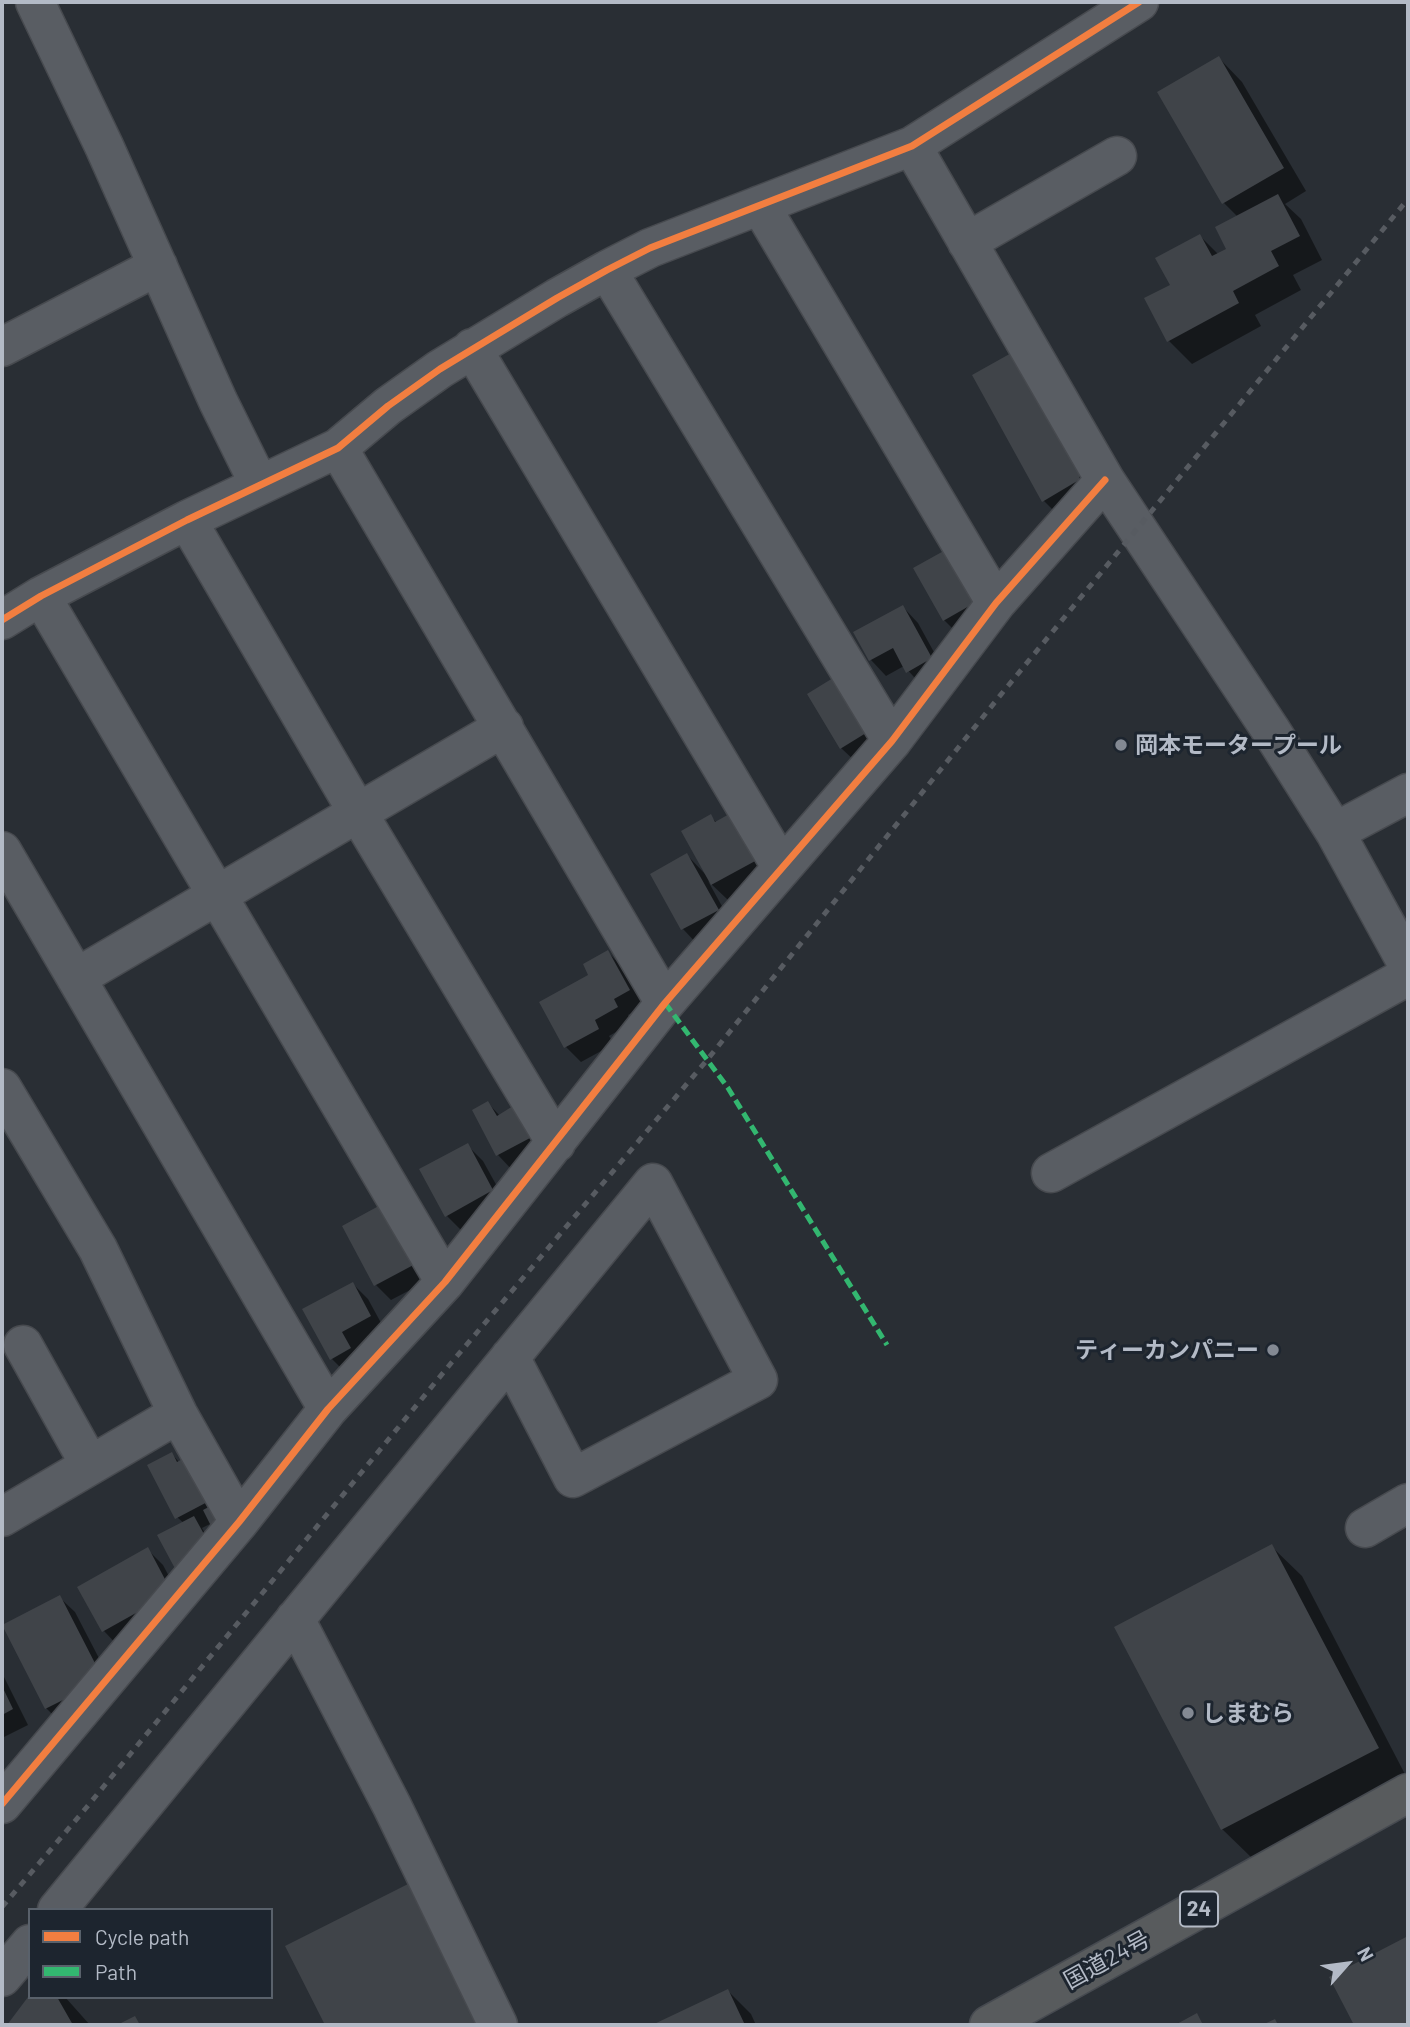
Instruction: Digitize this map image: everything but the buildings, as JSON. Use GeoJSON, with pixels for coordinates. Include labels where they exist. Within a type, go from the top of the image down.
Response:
{"type":"FeatureCollection","features":[{"type":"Feature","properties":{"kind":"highway","name":"国道24号"},"geometry":{"type":"LineString","coordinates":[[989,2025],[1408,1793]]}},
{"type":"Feature","properties":{"kind":"street"},"geometry":{"type":"LineString","coordinates":[[35,2],[104,146],[218,401],[259,484]]}},
{"type":"Feature","properties":{"kind":"street"},"geometry":{"type":"LineString","coordinates":[[2,620],[41,596],[187,520],[338,448],[388,406],[472,348],[607,270],[650,248],[912,146],[1139,2]]}},
{"type":"Feature","properties":{"kind":"street"},"geometry":{"type":"LineString","coordinates":[[912,146],[1105,480],[1335,832],[1397,918],[1408,965]]}},
{"type":"Feature","properties":{"kind":"street"},"geometry":{"type":"LineString","coordinates":[[967,242],[1117,156]]}},
{"type":"Feature","properties":{"kind":"street"},"geometry":{"type":"LineString","coordinates":[[760,205],[996,603]]}},
{"type":"Feature","properties":{"kind":"street"},"geometry":{"type":"LineString","coordinates":[[2,346],[158,266]]}},
{"type":"Feature","properties":{"kind":"street"},"geometry":{"type":"LineString","coordinates":[[607,270],[892,741]]}},
{"type":"Feature","properties":{"kind":"street"},"geometry":{"type":"LineString","coordinates":[[472,348],[782,868]]}},
{"type":"Feature","properties":{"kind":"street"},"geometry":{"type":"LineString","coordinates":[[338,448],[665,1003]]}},
{"type":"Feature","properties":{"kind":"street"},"geometry":{"type":"LineString","coordinates":[[2,1804],[239,1522],[328,1409],[444,1282],[665,1003],[892,741],[996,603],[1105,480]]}},
{"type":"Feature","properties":{"kind":"street"},"geometry":{"type":"LineString","coordinates":[[187,520],[358,813],[556,1143]]}},
{"type":"Feature","properties":{"kind":"street"},"geometry":{"type":"LineString","coordinates":[[41,596],[444,1282]]}},
{"type":"Feature","properties":{"kind":"street"},"geometry":{"type":"LineString","coordinates":[[76,978],[504,727]]}},
{"type":"Feature","properties":{"kind":"street"},"geometry":{"type":"LineString","coordinates":[[1335,832],[1408,793]]}},
{"type":"Feature","properties":{"kind":"street"},"geometry":{"type":"LineString","coordinates":[[2,851],[328,1409]]}},
{"type":"Feature","properties":{"kind":"street"},"geometry":{"type":"LineString","coordinates":[[1051,1173],[1408,976]]}},
{"type":"Feature","properties":{"kind":"street"},"geometry":{"type":"LineString","coordinates":[[2,1088],[98,1249],[178,1414],[239,1522]]}},
{"type":"Feature","properties":{"kind":"street"},"geometry":{"type":"LineString","coordinates":[[60,1908],[295,1619],[510,1357],[653,1183],[758,1380],[573,1478],[510,1357]]}},
{"type":"Feature","properties":{"kind":"street"},"geometry":{"type":"LineString","coordinates":[[23,1345],[90,1465]]}},
{"type":"Feature","properties":{"kind":"street"},"geometry":{"type":"LineString","coordinates":[[2,1517],[178,1414]]}},
{"type":"Feature","properties":{"kind":"street"},"geometry":{"type":"LineString","coordinates":[[1365,1528],[1408,1503]]}},
{"type":"Feature","properties":{"kind":"street"},"geometry":{"type":"LineString","coordinates":[[295,1619],[392,1806],[498,2025]]}},
{"type":"Feature","properties":{"kind":"street"},"geometry":{"type":"LineString","coordinates":[[2,1977],[28,1946]]}},
{"type":"Feature","properties":{"kind":"railway"},"geometry":{"type":"LineString","coordinates":[[2,1907],[452,1362],[707,1060],[1003,692],[1408,199]]}},
{"type":"Feature","properties":{"kind":"marked path"},"geometry":{"type":"LineString","coordinates":[[665,1003],[728,1088],[887,1345]]}},
{"type":"Feature","properties":{"kind":"cycle path"},"geometry":{"type":"LineString","coordinates":[[2,620],[41,596],[187,520],[338,448],[388,406],[440,369],[607,270],[650,248],[912,146],[1139,2]]}},
{"type":"Feature","properties":{"kind":"cycle path"},"geometry":{"type":"LineString","coordinates":[[2,1804],[239,1522],[328,1409],[445,1282],[665,1003],[892,741],[996,603],[1105,480]]}},
{"type":"Feature","properties":{"kind":"place","name":"岡本モータープール"},"geometry":{"type":"Point","coordinates":[1121,745]}},
{"type":"Feature","properties":{"kind":"place","name":"ティーカンパニー"},"geometry":{"type":"Point","coordinates":[1273,1350]}},
{"type":"Feature","properties":{"kind":"place","name":"しまむら"},"geometry":{"type":"Point","coordinates":[1188,1713]}}]}
